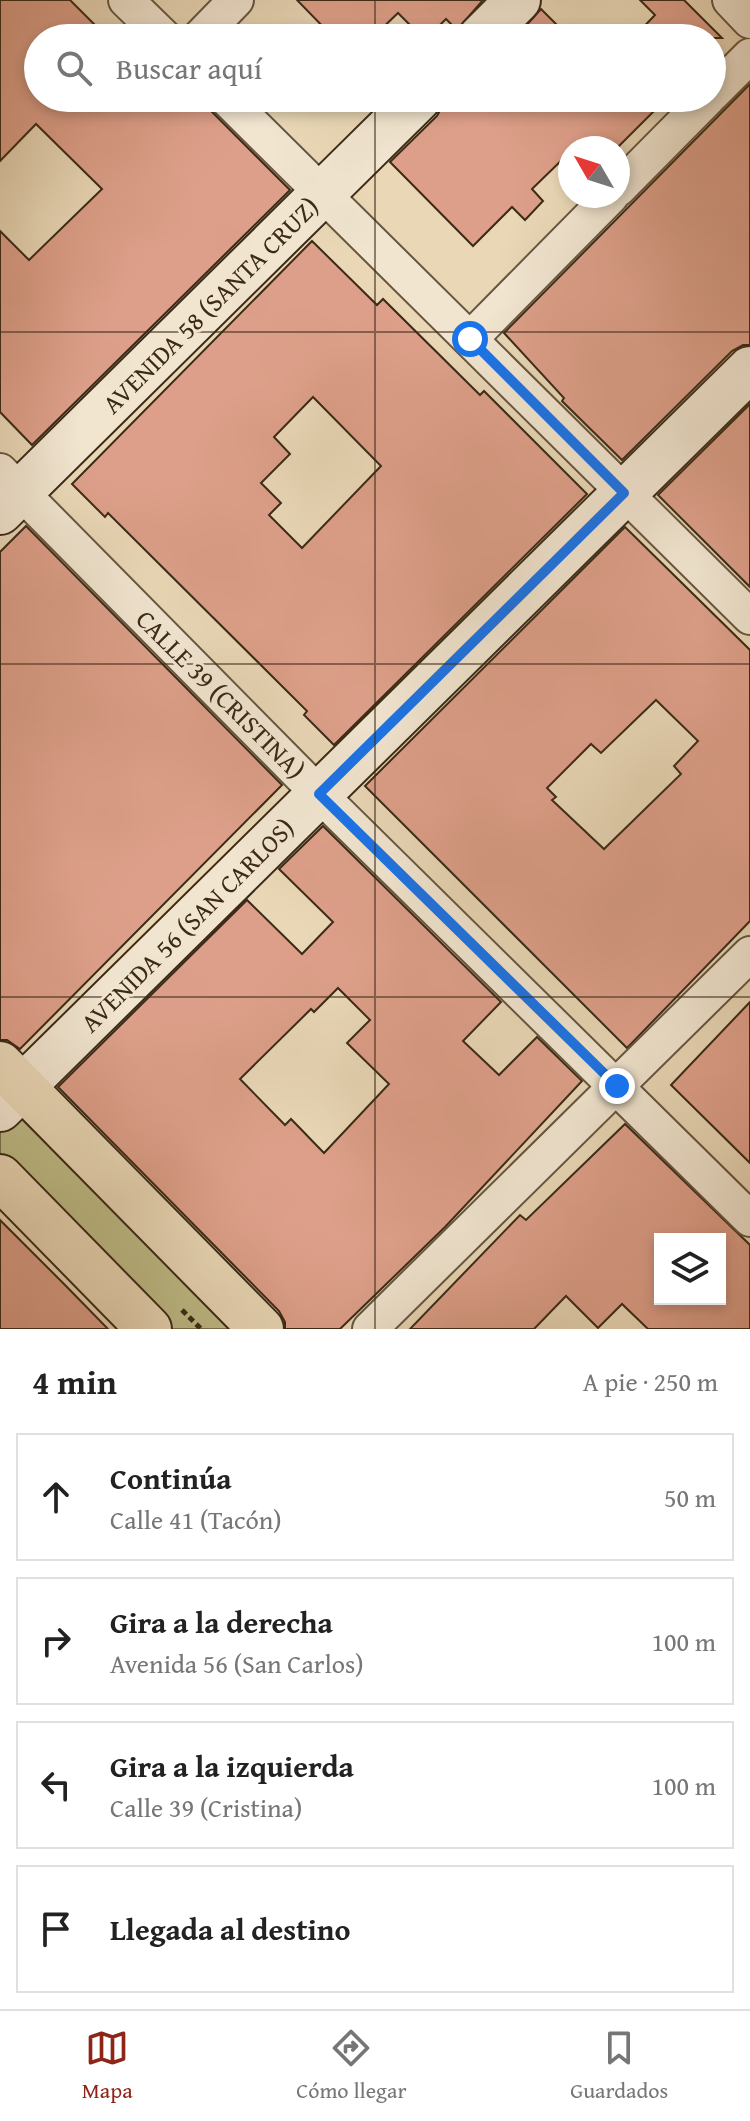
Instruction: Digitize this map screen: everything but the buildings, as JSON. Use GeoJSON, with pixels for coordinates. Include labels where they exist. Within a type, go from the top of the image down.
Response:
{"type":"FeatureCollection","features":[{"type":"Feature","properties":{"kind":"main road"},"geometry":{"type":"LineString","coordinates":[[494,24],[518,0]]}},
{"type":"Feature","properties":{"kind":"main road","name":"AVENIDA 58 (SANTA CRUZ)"},"geometry":{"type":"LineString","coordinates":[[7,491],[324,193],[405,112]]}},
{"type":"Feature","properties":{"kind":"main road","name":"AVENIDA 56 (SAN CARLOS)"},"geometry":{"type":"LineString","coordinates":[[8,1087],[319,794],[750,369]]}},
{"type":"Feature","properties":{"kind":"main road"},"geometry":{"type":"LineString","coordinates":[[8,1087],[261,1329]]}},
{"type":"Feature","properties":{"kind":"main road"},"geometry":{"type":"LineString","coordinates":[[0,1177],[149,1329]]}},
{"type":"Feature","properties":{"kind":"street"},"geometry":{"type":"LineString","coordinates":[[126,0],[151,24]]}},
{"type":"Feature","properties":{"kind":"street"},"geometry":{"type":"LineString","coordinates":[[213,24],[236,0]]}},
{"type":"Feature","properties":{"kind":"street"},"geometry":{"type":"LineString","coordinates":[[730,0],[750,21]]}},
{"type":"Feature","properties":{"kind":"street"},"geometry":{"type":"LineString","coordinates":[[726,80],[750,56]]}},
{"type":"Feature","properties":{"kind":"street"},"geometry":{"type":"LineString","coordinates":[[240,112],[750,617]]}},
{"type":"Feature","properties":{"kind":"street"},"geometry":{"type":"LineString","coordinates":[[630,177],[694,112]]}},
{"type":"Feature","properties":{"kind":"street"},"geometry":{"type":"LineString","coordinates":[[470,339],[599,208]]}},
{"type":"Feature","properties":{"kind":"street","name":"CALLE 39 (CRISTINA)"},"geometry":{"type":"LineString","coordinates":[[7,491],[750,1219]]}},
{"type":"Feature","properties":{"kind":"street"},"geometry":{"type":"LineString","coordinates":[[370,1329],[750,954]]}},
{"type":"Feature","properties":{"kind":"shaded area"},"geometry":{"type":"Polygon","coordinates":[[[0,1090],[236,1329],[165,1329],[0,1163],[0,1090]]]}},
{"type":"Feature","properties":{"kind":"route"},"geometry":{"type":"LineString","coordinates":[[470,339],[624,493],[319,794],[617,1086]]}}]}
